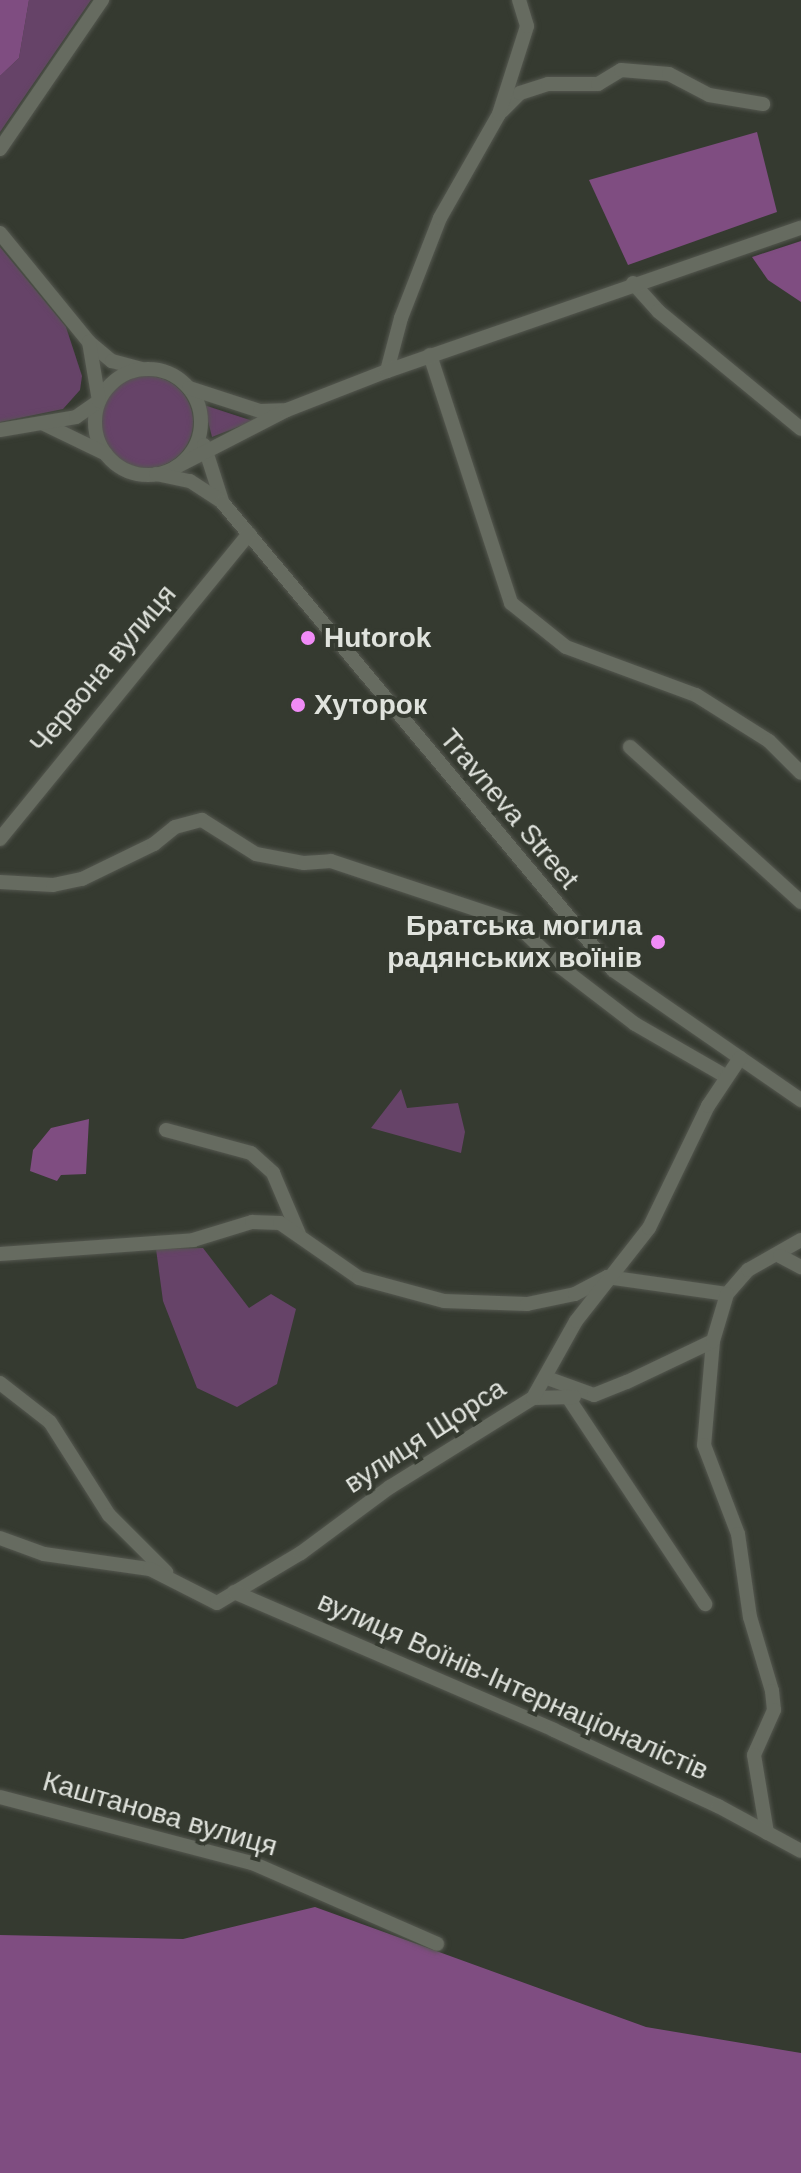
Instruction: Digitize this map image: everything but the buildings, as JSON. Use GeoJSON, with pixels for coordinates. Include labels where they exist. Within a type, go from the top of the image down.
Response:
{"type":"FeatureCollection","features":[{"type":"Feature","properties":{"kind":"street"},"geometry":{"type":"LineString","coordinates":[[0,149],[102,0]]}},
{"type":"Feature","properties":{"kind":"street"},"geometry":{"type":"LineString","coordinates":[[387,371],[401,318],[440,218],[499,114],[527,26],[519,0]]}},
{"type":"Feature","properties":{"kind":"street"},"geometry":{"type":"LineString","coordinates":[[499,114],[520,93],[548,84],[598,84],[621,70],[669,74],[709,95],[763,104]]}},
{"type":"Feature","properties":{"kind":"street"},"geometry":{"type":"LineString","coordinates":[[156,474],[206,453],[287,410],[387,371],[633,283],[801,228]]}},
{"type":"Feature","properties":{"kind":"street"},"geometry":{"type":"LineString","coordinates":[[0,233],[89,342],[112,361],[175,376],[189,388],[198,404],[206,453],[222,502]]}},
{"type":"Feature","properties":{"kind":"street"},"geometry":{"type":"LineString","coordinates":[[633,283],[658,311],[801,429]]}},
{"type":"Feature","properties":{"kind":"street"},"geometry":{"type":"LineString","coordinates":[[89,342],[99,401],[95,432],[106,454]]}},
{"type":"Feature","properties":{"kind":"street"},"geometry":{"type":"LineString","coordinates":[[430,355],[511,603],[566,647],[696,695],[769,741],[801,773]]}},
{"type":"Feature","properties":{"kind":"street"},"geometry":{"type":"LineString","coordinates":[[0,430],[76,417],[99,401],[114,381],[141,369]]}},
{"type":"Feature","properties":{"kind":"street"},"geometry":{"type":"LineString","coordinates":[[189,388],[260,411],[287,410]]}},
{"type":"Feature","properties":{"kind":"street"},"geometry":{"type":"LineString","coordinates":[[44,424],[106,454],[124,470],[190,481],[222,502]]}},
{"type":"Feature","properties":{"kind":"street"},"geometry":{"type":"LineString","coordinates":[[176,467],[193,451],[201,430]]}},
{"type":"Feature","properties":{"kind":"street","name":"Travneva Street"},"geometry":{"type":"LineString","coordinates":[[222,502],[613,970],[801,1100]]}},
{"type":"Feature","properties":{"kind":"street","name":"Червона вулиця"},"geometry":{"type":"LineString","coordinates":[[0,839],[4,822],[249,534]]}},
{"type":"Feature","properties":{"kind":"street"},"geometry":{"type":"LineString","coordinates":[[630,747],[801,902]]}},
{"type":"Feature","properties":{"kind":"street"},"geometry":{"type":"LineString","coordinates":[[0,882],[53,885],[82,879],[154,844],[175,827],[202,820],[256,854],[304,863],[331,861],[514,922],[562,968],[658,1040],[727,1077]]}},
{"type":"Feature","properties":{"kind":"street","name":"вулиця Щорса"},"geometry":{"type":"LineString","coordinates":[[0,1538],[44,1554],[150,1569],[217,1603],[301,1553],[448,1448],[533,1398],[607,1277],[649,1228],[727,1077],[740,1058]]}},
{"type":"Feature","properties":{"kind":"street"},"geometry":{"type":"LineString","coordinates":[[166,1130],[251,1153],[273,1173],[299,1234]]}},
{"type":"Feature","properties":{"kind":"street"},"geometry":{"type":"LineString","coordinates":[[0,1254],[193,1240],[252,1222],[280,1223],[359,1278],[444,1301],[527,1304],[575,1294],[607,1277],[727,1294]]}},
{"type":"Feature","properties":{"kind":"street"},"geometry":{"type":"LineString","coordinates":[[767,1833],[754,1755],[774,1710],[772,1691],[750,1617],[738,1534],[704,1445],[713,1341],[727,1294],[748,1270],[780,1256],[801,1240]]}},
{"type":"Feature","properties":{"kind":"street"},"geometry":{"type":"LineString","coordinates":[[780,1256],[801,1267]]}},
{"type":"Feature","properties":{"kind":"street"},"geometry":{"type":"LineString","coordinates":[[533,1398],[594,1395],[713,1341]]}},
{"type":"Feature","properties":{"kind":"street"},"geometry":{"type":"LineString","coordinates":[[547,1378],[594,1395]]}},
{"type":"Feature","properties":{"kind":"street","name":"вулиця Щорса"},"geometry":{"type":"LineString","coordinates":[[0,1383],[50,1422],[109,1515],[170,1577]]}},
{"type":"Feature","properties":{"kind":"street"},"geometry":{"type":"LineString","coordinates":[[567,1396],[705,1604]]}},
{"type":"Feature","properties":{"kind":"street","name":"вулиця Воїнів-Інтернаціоналістів"},"geometry":{"type":"LineString","coordinates":[[234,1592],[554,1730],[801,1851]]}},
{"type":"Feature","properties":{"kind":"street","name":"Каштанова вулиця"},"geometry":{"type":"LineString","coordinates":[[0,1797],[252,1863],[437,1944]]}},
{"type":"Feature","properties":{"kind":"shaded area"},"geometry":{"type":"Polygon","coordinates":[[[0,0],[29,0],[19,58],[0,76],[0,0]]]}},
{"type":"Feature","properties":{"kind":"shaded area"},"geometry":{"type":"Polygon","coordinates":[[[29,0],[91,0],[0,132],[0,76],[19,58],[29,0]]]}},
{"type":"Feature","properties":{"kind":"shaded area"},"geometry":{"type":"Polygon","coordinates":[[[757,132],[777,212],[628,265],[589,180],[757,132]]]}},
{"type":"Feature","properties":{"kind":"shaded area"},"geometry":{"type":"Polygon","coordinates":[[[801,241],[801,302],[768,280],[752,257],[801,241]]]}},
{"type":"Feature","properties":{"kind":"shaded area"},"geometry":{"type":"Polygon","coordinates":[[[0,247],[66,327],[82,376],[80,390],[63,409],[0,422],[0,247]]]}},
{"type":"Feature","properties":{"kind":"shaded area"},"geometry":{"type":"Polygon","coordinates":[[[147,376],[165,379],[180,389],[190,404],[193,422],[190,440],[180,455],[165,465],[147,468],[129,465],[114,455],[104,440],[101,422],[104,404],[114,389],[129,379],[147,376]]]}},
{"type":"Feature","properties":{"kind":"shaded area"},"geometry":{"type":"Polygon","coordinates":[[[204,405],[253,421],[212,437],[204,405]]]}},
{"type":"Feature","properties":{"kind":"shaded area"},"geometry":{"type":"Polygon","coordinates":[[[401,1089],[407,1108],[458,1103],[465,1132],[461,1153],[371,1128],[401,1089]]]}},
{"type":"Feature","properties":{"kind":"shaded area"},"geometry":{"type":"Polygon","coordinates":[[[89,1119],[86,1174],[61,1175],[57,1181],[30,1171],[33,1150],[51,1128],[89,1119]]]}},
{"type":"Feature","properties":{"kind":"shaded area"},"geometry":{"type":"Polygon","coordinates":[[[203,1248],[249,1308],[271,1294],[296,1309],[277,1384],[237,1407],[197,1388],[163,1301],[156,1249],[203,1248]]]}},
{"type":"Feature","properties":{"kind":"shaded area"},"geometry":{"type":"Polygon","coordinates":[[[315,1907],[646,2027],[801,2053],[801,2173],[0,2173],[0,1935],[183,1939],[315,1907]]]}},
{"type":"Feature","properties":{"kind":"place","name":"Hutorok"},"geometry":{"type":"Point","coordinates":[308,638]}},
{"type":"Feature","properties":{"kind":"place","name":"Хуторок"},"geometry":{"type":"Point","coordinates":[298,705]}},
{"type":"Feature","properties":{"kind":"place","name":"Братська могила радянських воїнів"},"geometry":{"type":"Point","coordinates":[658,942]}}]}
